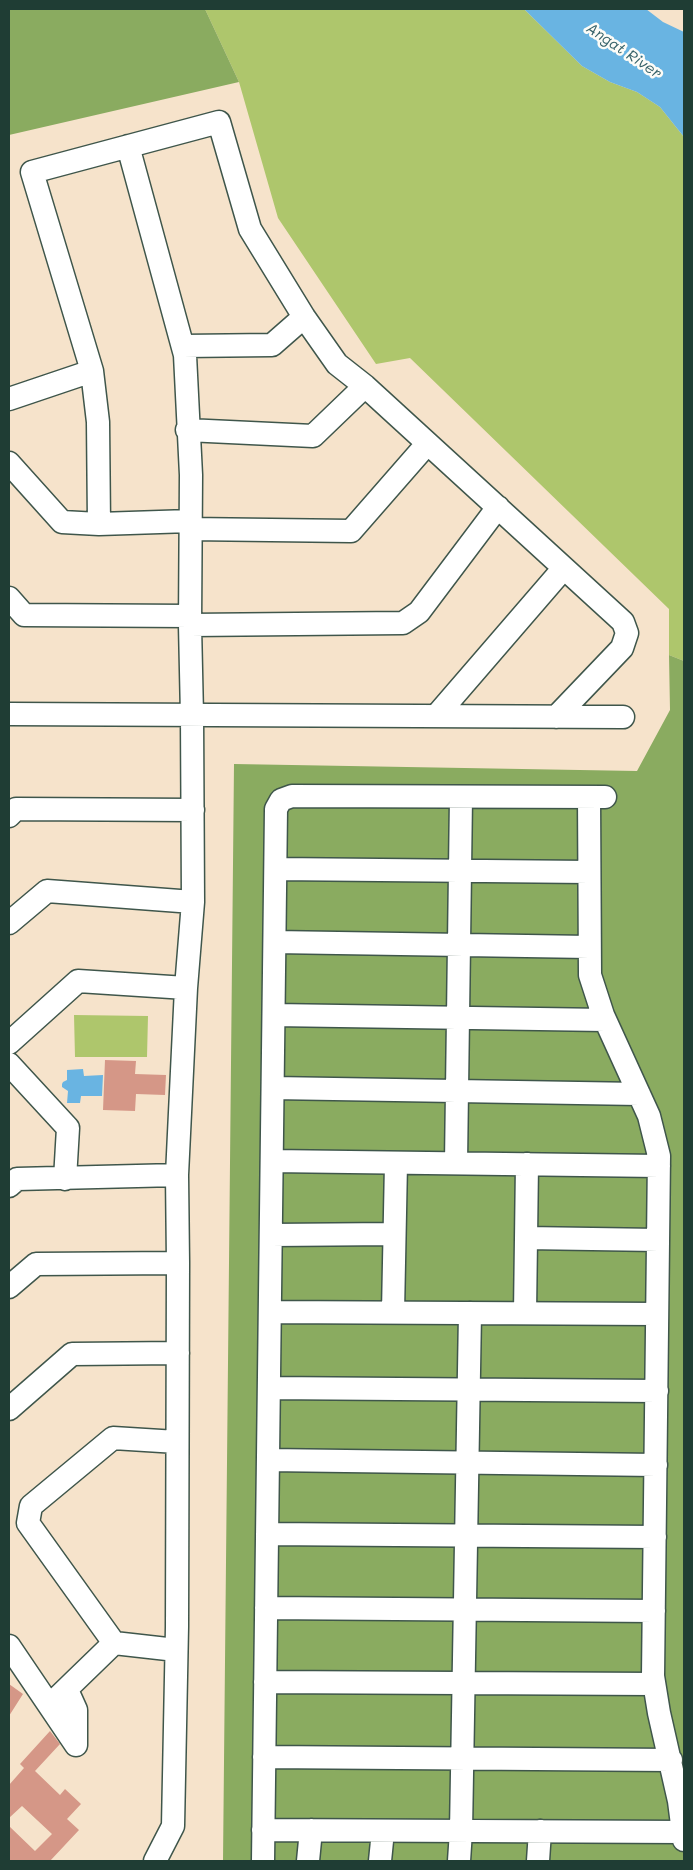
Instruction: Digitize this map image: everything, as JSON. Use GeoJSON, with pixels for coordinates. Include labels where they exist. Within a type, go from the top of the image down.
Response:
{"type":"FeatureCollection","features":[{"type":"Feature","properties":{"kind":"street"},"geometry":{"type":"LineString","coordinates":[[99,524],[98,422],[92,371],[32,172],[219,122],[250,229],[304,317],[337,364],[365,386],[622,622],[626,633],[622,648],[556,717]]}},
{"type":"Feature","properties":{"kind":"street"},"geometry":{"type":"LineString","coordinates":[[128,146],[185,355],[187,430],[191,475],[190,621],[193,902],[186,988],[177,1175],[178,1442],[173,1826],[155,1861]]}},
{"type":"Feature","properties":{"kind":"street"},"geometry":{"type":"LineString","coordinates":[[182,346],[272,346],[304,317]]}},
{"type":"Feature","properties":{"kind":"street"},"geometry":{"type":"LineString","coordinates":[[9,399],[92,371]]}},
{"type":"Feature","properties":{"kind":"street"},"geometry":{"type":"LineString","coordinates":[[187,430],[313,436],[365,386]]}},
{"type":"Feature","properties":{"kind":"street"},"geometry":{"type":"LineString","coordinates":[[9,463],[62,522],[352,530],[427,444]]}},
{"type":"Feature","properties":{"kind":"street"},"geometry":{"type":"LineString","coordinates":[[9,598],[24,615],[190,621],[403,623],[419,612],[498,507]]}},
{"type":"Feature","properties":{"kind":"street"},"geometry":{"type":"LineString","coordinates":[[437,715],[564,568]]}},
{"type":"Feature","properties":{"kind":"street"},"geometry":{"type":"LineString","coordinates":[[9,714],[192,716],[437,715],[623,718]]}},
{"type":"Feature","properties":{"kind":"street"},"geometry":{"type":"LineString","coordinates":[[456,1164],[461,796]]}},
{"type":"Feature","properties":{"kind":"street"},"geometry":{"type":"LineString","coordinates":[[263,1830],[540,1831],[684,1836],[679,1801],[654,1684],[659,1156],[654,1131],[605,1020],[590,975],[589,872],[597,797],[287,797],[281,800],[276,809],[276,870],[274,942],[274,1015],[263,1830],[263,1861]]}},
{"type":"Feature","properties":{"kind":"street"},"geometry":{"type":"LineString","coordinates":[[9,816],[16,808],[192,810]]}},
{"type":"Feature","properties":{"kind":"street"},"geometry":{"type":"LineString","coordinates":[[276,870],[589,872]]}},
{"type":"Feature","properties":{"kind":"street"},"geometry":{"type":"LineString","coordinates":[[9,923],[47,891],[193,902]]}},
{"type":"Feature","properties":{"kind":"street"},"geometry":{"type":"LineString","coordinates":[[274,942],[589,948]]}},
{"type":"Feature","properties":{"kind":"street"},"geometry":{"type":"LineString","coordinates":[[9,1043],[78,981],[186,988]]}},
{"type":"Feature","properties":{"kind":"street"},"geometry":{"type":"LineString","coordinates":[[274,1015],[605,1020]]}},
{"type":"Feature","properties":{"kind":"street"},"geometry":{"type":"LineString","coordinates":[[9,1064],[68,1128],[65,1179]]}},
{"type":"Feature","properties":{"kind":"street"},"geometry":{"type":"LineString","coordinates":[[273,1088],[639,1094]]}},
{"type":"Feature","properties":{"kind":"street"},"geometry":{"type":"LineString","coordinates":[[272,1161],[659,1166]]}},
{"type":"Feature","properties":{"kind":"street"},"geometry":{"type":"LineString","coordinates":[[393,1312],[396,1162]]}},
{"type":"Feature","properties":{"kind":"street"},"geometry":{"type":"LineString","coordinates":[[526,1164],[526,1313]]}},
{"type":"Feature","properties":{"kind":"street"},"geometry":{"type":"LineString","coordinates":[[9,1186],[17,1179],[177,1175]]}},
{"type":"Feature","properties":{"kind":"street"},"geometry":{"type":"LineString","coordinates":[[271,1235],[394,1234]]}},
{"type":"Feature","properties":{"kind":"street"},"geometry":{"type":"LineString","coordinates":[[526,1238],[658,1240]]}},
{"type":"Feature","properties":{"kind":"street"},"geometry":{"type":"LineString","coordinates":[[9,1287],[36,1264],[178,1263]]}},
{"type":"Feature","properties":{"kind":"street"},"geometry":{"type":"LineString","coordinates":[[270,1312],[657,1314]]}},
{"type":"Feature","properties":{"kind":"street"},"geometry":{"type":"LineString","coordinates":[[459,1861],[470,1313]]}},
{"type":"Feature","properties":{"kind":"street"},"geometry":{"type":"LineString","coordinates":[[9,1409],[72,1354],[178,1353]]}},
{"type":"Feature","properties":{"kind":"street"},"geometry":{"type":"LineString","coordinates":[[269,1388],[656,1392]]}},
{"type":"Feature","properties":{"kind":"street"},"geometry":{"type":"LineString","coordinates":[[176,1650],[114,1643],[28,1522],[31,1506],[113,1438],[178,1442]]}},
{"type":"Feature","properties":{"kind":"street"},"geometry":{"type":"LineString","coordinates":[[268,1460],[656,1465]]}},
{"type":"Feature","properties":{"kind":"street"},"geometry":{"type":"LineString","coordinates":[[267,1534],[655,1537]]}},
{"type":"Feature","properties":{"kind":"street"},"geometry":{"type":"LineString","coordinates":[[266,1608],[654,1611]]}},
{"type":"Feature","properties":{"kind":"street"},"geometry":{"type":"LineString","coordinates":[[50,1705],[114,1643]]}},
{"type":"Feature","properties":{"kind":"street"},"geometry":{"type":"LineString","coordinates":[[9,1646],[76,1745],[76,1710],[67,1690]]}},
{"type":"Feature","properties":{"kind":"street"},"geometry":{"type":"LineString","coordinates":[[265,1682],[654,1684]]}},
{"type":"Feature","properties":{"kind":"street"},"geometry":{"type":"LineString","coordinates":[[264,1757],[670,1760]]}},
{"type":"Feature","properties":{"kind":"street"},"geometry":{"type":"LineString","coordinates":[[308,1861],[312,1830]]}},
{"type":"Feature","properties":{"kind":"street"},"geometry":{"type":"LineString","coordinates":[[380,1861],[383,1830]]}},
{"type":"Feature","properties":{"kind":"street"},"geometry":{"type":"LineString","coordinates":[[538,1861],[540,1831]]}},
{"type":"Feature","properties":{"kind":"green space"},"geometry":{"type":"Polygon","coordinates":[[[9,9],[205,9],[239,82],[9,135],[9,9]]]}},
{"type":"Feature","properties":{"kind":"green space"},"geometry":{"type":"Polygon","coordinates":[[[205,9],[524,9],[582,66],[610,82],[637,92],[660,107],[684,137],[684,661],[669,655],[669,609],[410,358],[376,364],[278,218],[239,82],[205,9]]]}},
{"type":"Feature","properties":{"kind":"green space"},"geometry":{"type":"Polygon","coordinates":[[[669,655],[684,661],[684,1861],[223,1861],[234,764],[637,771],[670,710],[669,655]]]}},
{"type":"Feature","properties":{"kind":"green space"},"geometry":{"type":"Polygon","coordinates":[[[74,1015],[148,1016],[147,1057],[75,1057],[74,1015]]]}},
{"type":"Feature","properties":{"kind":"water","name":"Angat River"},"geometry":{"type":"Polygon","coordinates":[[[524,9],[646,9],[663,22],[684,32],[684,137],[660,107],[637,92],[610,82],[582,66],[524,9]]]}},
{"type":"Feature","properties":{"kind":"water"},"geometry":{"type":"Polygon","coordinates":[[[83,1069],[84,1076],[103,1075],[102,1096],[81,1096],[80,1103],[67,1103],[68,1091],[62,1087],[62,1084],[67,1080],[67,1070],[83,1069]]]}},
{"type":"Feature","properties":{"kind":"building"},"geometry":{"type":"Polygon","coordinates":[[[105,1060],[136,1061],[135,1074],[166,1075],[165,1095],[136,1094],[135,1111],[103,1110],[105,1060]]]}},
{"type":"Feature","properties":{"kind":"building"},"geometry":{"type":"Polygon","coordinates":[[[9,1684],[23,1694],[9,1716],[9,1684]]]}},
{"type":"Feature","properties":{"kind":"building"},"geometry":{"type":"Polygon","coordinates":[[[50,1731],[60,1744],[35,1771],[60,1795],[65,1789],[81,1804],[67,1819],[79,1830],[50,1861],[9,1861],[9,1826],[35,1851],[52,1834],[22,1806],[9,1818],[9,1785],[24,1768],[20,1764],[50,1731]]]}}]}
